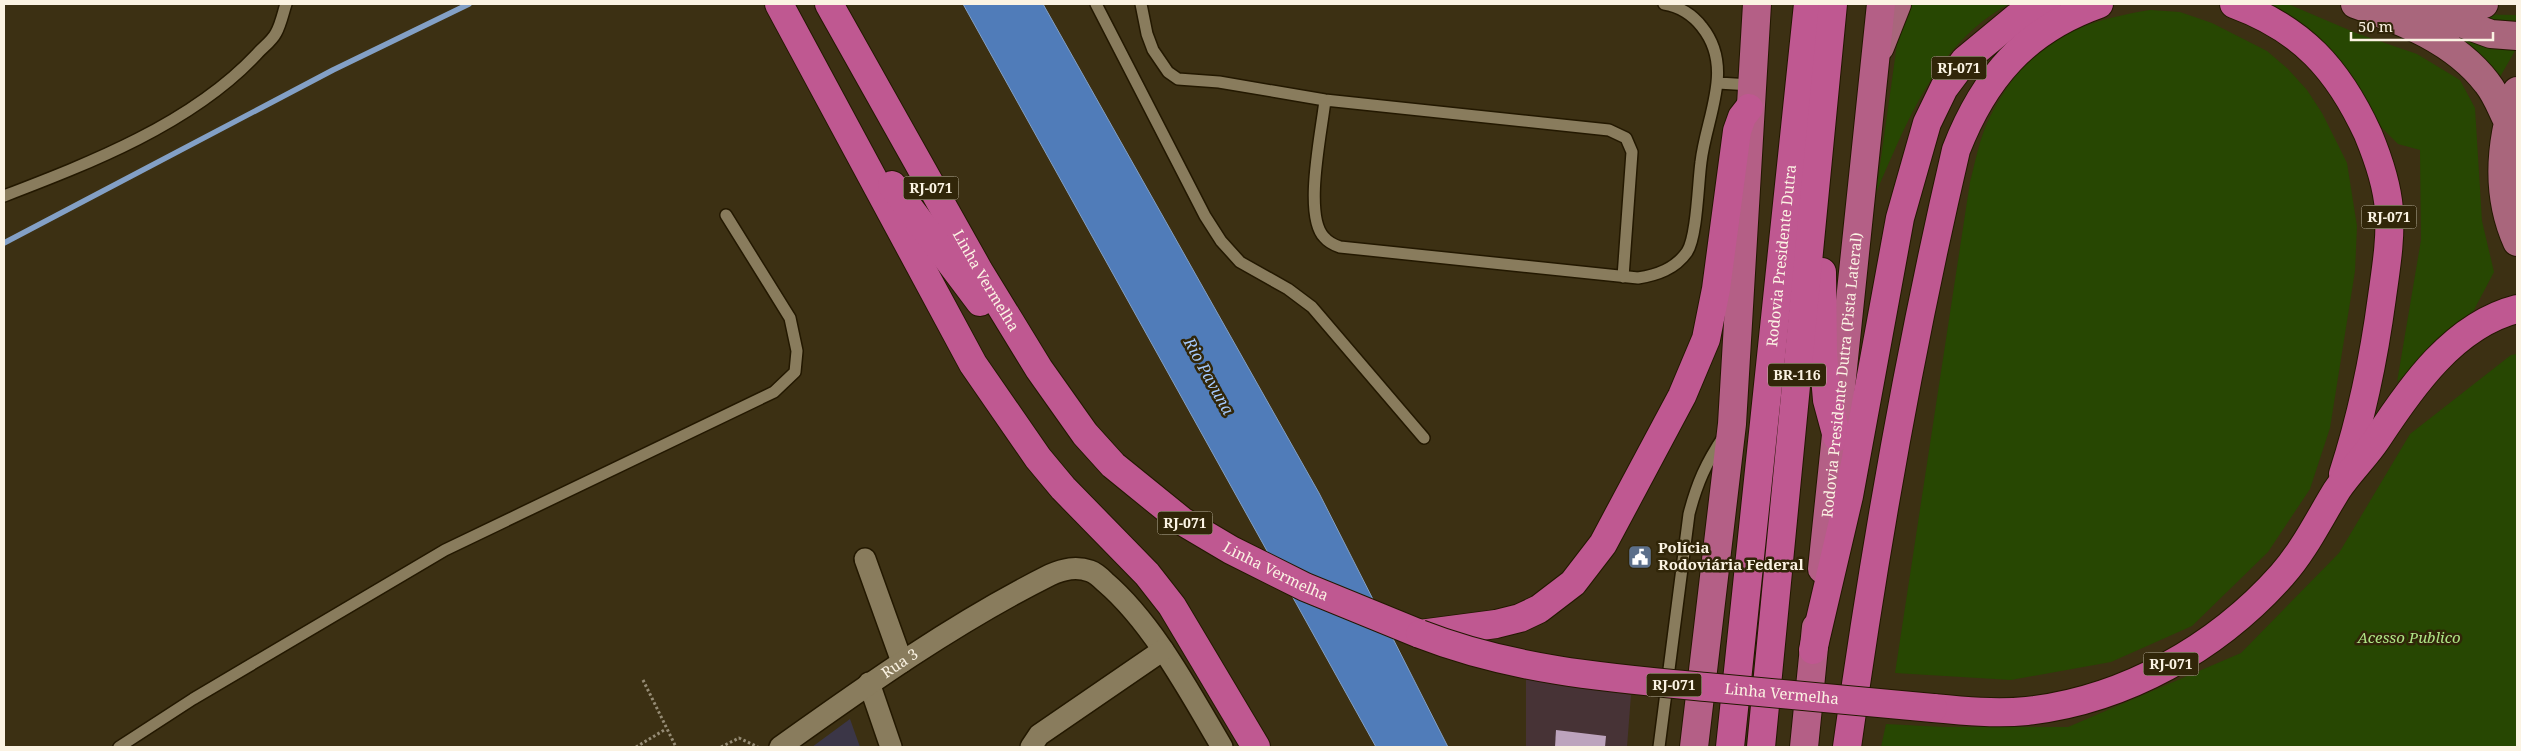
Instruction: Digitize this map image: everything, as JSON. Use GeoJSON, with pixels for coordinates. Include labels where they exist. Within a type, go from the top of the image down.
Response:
{"type":"FeatureCollection","features":[{"type":"Feature","properties":{"kind":"highway"},"geometry":{"type":"LineString","coordinates":[[779,4],[973,364],[1038,458],[1063,488],[1147,574],[1172,606],[1256,747]]}},
{"type":"Feature","properties":{"kind":"highway","name":"Linha Vermelha"},"geometry":{"type":"LineString","coordinates":[[829,4],[974,263],[1039,369],[1067,410],[1113,464],[1190,526],[1231,550],[1305,587],[1420,634],[1479,655],[1557,671],[1619,680],[1933,708],[1994,712],[2027,711],[2054,706],[2112,691],[2174,663],[2223,631],[2272,586],[2302,548],[2338,490]]}},
{"type":"Feature","properties":{"kind":"highway"},"geometry":{"type":"LineString","coordinates":[[1694,747],[1732,424],[1757,4]]}},
{"type":"Feature","properties":{"kind":"highway","name":"Rodovia Presidente Dutra"},"geometry":{"type":"LineString","coordinates":[[1730,747],[1808,4]]}},
{"type":"Feature","properties":{"kind":"highway","name":"Rodovia Presidente Dutra"},"geometry":{"type":"LineString","coordinates":[[1761,747],[1833,4]]}},
{"type":"Feature","properties":{"kind":"highway"},"geometry":{"type":"LineString","coordinates":[[1837,436],[1827,400],[1824,362],[1822,260],[1845,4]]}},
{"type":"Feature","properties":{"kind":"highway","name":"Rodovia Presidente Dutra (Pista Lateral)"},"geometry":{"type":"LineString","coordinates":[[1804,747],[1882,4]]}},
{"type":"Feature","properties":{"kind":"highway","name":"RJ-071"},"geometry":{"type":"LineString","coordinates":[[1813,650],[1848,496],[1900,218],[1927,124],[1944,88],[1964,60],[2017,16],[2047,4]]}},
{"type":"Feature","properties":{"kind":"highway"},"geometry":{"type":"LineString","coordinates":[[1847,747],[1890,464],[1956,150],[1974,106],[1990,82],[2015,54],[2044,30],[2078,11],[2099,4]]}},
{"type":"Feature","properties":{"kind":"highway","name":"RJ-071"},"geometry":{"type":"LineString","coordinates":[[2234,4],[2282,26],[2307,45],[2329,67],[2346,92],[2363,124],[2385,182],[2390,238],[2376,343],[2354,442],[2338,490]]}},
{"type":"Feature","properties":{"kind":"highway","name":"RJ-071"},"geometry":{"type":"LineString","coordinates":[[1420,634],[1471,629],[1520,618],[1539,609],[1574,583],[1602,544],[1682,396],[1706,339],[1712,318],[1737,131],[1750,97]]}},
{"type":"Feature","properties":{"kind":"highway"},"geometry":{"type":"LineString","coordinates":[[842,119],[997,324],[1039,369]]}},
{"type":"Feature","properties":{"kind":"highway","name":"RJ-071"},"geometry":{"type":"LineString","coordinates":[[2338,490],[2411,390],[2451,347],[2473,328],[2490,317],[2517,310]]}},
{"type":"Feature","properties":{"kind":"main road"},"geometry":{"type":"LineString","coordinates":[[1876,57],[1897,4]]}},
{"type":"Feature","properties":{"kind":"main road"},"geometry":{"type":"LineString","coordinates":[[2354,4],[2427,34],[2451,48],[2487,83],[2507,120]]}},
{"type":"Feature","properties":{"kind":"main road"},"geometry":{"type":"LineString","coordinates":[[2409,4],[2491,34],[2517,36]]}},
{"type":"Feature","properties":{"kind":"main road"},"geometry":{"type":"LineString","coordinates":[[2423,4],[2484,4]]}},
{"type":"Feature","properties":{"kind":"main road"},"geometry":{"type":"LineString","coordinates":[[2517,91],[2507,120],[2501,157],[2503,194],[2517,242]]}},
{"type":"Feature","properties":{"kind":"street"},"geometry":{"type":"LineString","coordinates":[[865,559],[902,662]]}},
{"type":"Feature","properties":{"kind":"street","name":"Rua 3"},"geometry":{"type":"LineString","coordinates":[[780,747],[869,683],[963,622],[1026,587],[1064,569],[1077,568],[1092,571],[1118,593],[1162,650],[1222,747]]}},
{"type":"Feature","properties":{"kind":"street"},"geometry":{"type":"LineString","coordinates":[[1031,747],[1039,735],[1162,650]]}},
{"type":"Feature","properties":{"kind":"street"},"geometry":{"type":"LineString","coordinates":[[869,683],[891,747]]}},
{"type":"Feature","properties":{"kind":"lane"},"geometry":{"type":"LineString","coordinates":[[4,196],[52,178],[157,129],[199,103],[228,82],[276,34],[286,4]]}},
{"type":"Feature","properties":{"kind":"lane"},"geometry":{"type":"LineString","coordinates":[[1096,4],[1205,216],[1221,241],[1240,262],[1288,289],[1312,307],[1424,438]]}},
{"type":"Feature","properties":{"kind":"lane"},"geometry":{"type":"LineString","coordinates":[[1141,4],[1147,34],[1156,56],[1168,72],[1178,79],[1219,82],[1325,100],[1609,130],[1626,138],[1632,152],[1623,277]]}},
{"type":"Feature","properties":{"kind":"lane"},"geometry":{"type":"LineString","coordinates":[[1325,100],[1313,200],[1317,224],[1322,236],[1331,243],[1340,247],[1623,277],[1638,278],[1668,270],[1681,260],[1688,250],[1694,227],[1702,146],[1718,84],[1719,64],[1715,49],[1707,33],[1697,20],[1684,10],[1664,4]]}},
{"type":"Feature","properties":{"kind":"lane"},"geometry":{"type":"LineString","coordinates":[[1718,84],[1750,97]]}},
{"type":"Feature","properties":{"kind":"lane"},"geometry":{"type":"LineString","coordinates":[[119,747],[193,699],[445,550],[774,392],[795,372],[797,351],[790,318],[726,215]]}},
{"type":"Feature","properties":{"kind":"lane"},"geometry":{"type":"LineString","coordinates":[[1659,747],[1689,514],[1696,484],[1705,465],[1732,424]]}},
{"type":"Feature","properties":{"kind":"path"},"geometry":{"type":"LineString","coordinates":[[643,680],[661,713],[666,729],[676,747]]}},
{"type":"Feature","properties":{"kind":"path"},"geometry":{"type":"LineString","coordinates":[[636,747],[666,729]]}},
{"type":"Feature","properties":{"kind":"path"},"geometry":{"type":"LineString","coordinates":[[721,747],[739,738],[758,747]]}},
{"type":"Feature","properties":{"kind":"shaded area"},"geometry":{"type":"Polygon","coordinates":[[[1526,676],[1631,695],[1627,747],[1526,747],[1526,676]]]}},
{"type":"Feature","properties":{"kind":"shaded area"},"geometry":{"type":"Polygon","coordinates":[[[850,719],[860,747],[812,747],[850,719]]]}},
{"type":"Feature","properties":{"kind":"green space"},"geometry":{"type":"Polygon","coordinates":[[[1909,4],[2009,4],[1984,21],[1962,40],[1943,62],[1913,112],[1876,193],[1899,30],[1909,4]]]}},
{"type":"Feature","properties":{"kind":"green space"},"geometry":{"type":"Polygon","coordinates":[[[2260,4],[2288,4],[2356,33],[2417,54],[2460,80],[2475,108],[2482,221],[2494,272],[2474,310],[2397,382],[2421,240],[2420,150],[2398,144],[2379,125],[2331,49],[2269,7],[2260,4]]]}},
{"type":"Feature","properties":{"kind":"green space"},"geometry":{"type":"Polygon","coordinates":[[[2150,10],[2180,12],[2212,23],[2267,51],[2288,69],[2307,90],[2322,113],[2347,163],[2357,226],[2355,271],[2330,428],[2310,489],[2268,552],[2192,626],[2111,662],[2011,680],[1895,673],[1970,182],[1984,130],[2001,97],[2017,75],[2033,57],[2052,42],[2096,22],[2150,10]]]}},
{"type":"Feature","properties":{"kind":"green space"},"geometry":{"type":"Polygon","coordinates":[[[2451,14],[2517,15],[2517,28],[2451,14]]]}},
{"type":"Feature","properties":{"kind":"green space"},"geometry":{"type":"Polygon","coordinates":[[[2423,18],[2516,49],[2496,84],[2423,18]]]}},
{"type":"Feature","properties":{"kind":"green space","name":"Acesso Publico"},"geometry":{"type":"Polygon","coordinates":[[[2517,354],[2517,747],[1881,747],[1886,724],[1944,727],[2068,727],[2241,653],[2339,553],[2410,434],[2511,355],[2517,354]]]}},
{"type":"Feature","properties":{"kind":"water","name":"Rio Pavuna"},"geometry":{"type":"Polygon","coordinates":[[[963,4],[1043,4],[1319,493],[1448,747],[1376,747],[963,4]]]}},
{"type":"Feature","properties":{"kind":"building"},"geometry":{"type":"Polygon","coordinates":[[[1556,730],[1606,736],[1605,747],[1555,747],[1556,730]]]}},
{"type":"Feature","properties":{"kind":"waterway"},"geometry":{"type":"LineString","coordinates":[[4,243],[333,70],[469,4]]}},
{"type":"Feature","properties":{"kind":"place","name":"Polícia Rodoviária Federal"},"geometry":{"type":"Point","coordinates":[1640,557]}}]}
